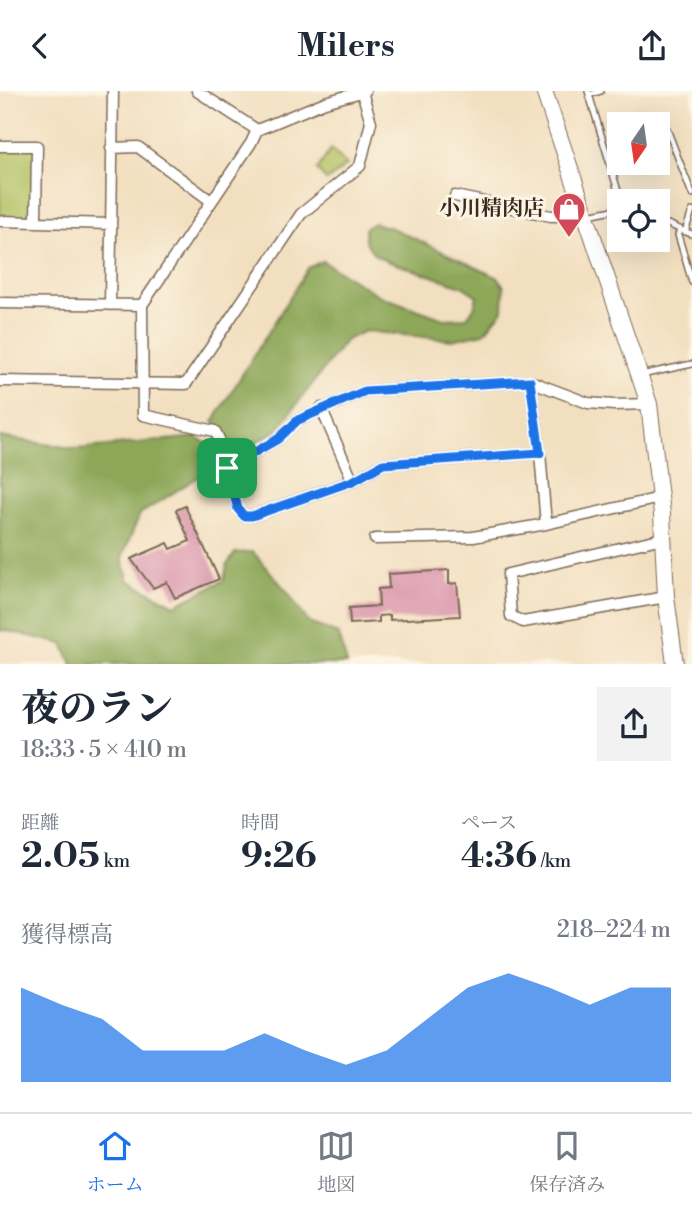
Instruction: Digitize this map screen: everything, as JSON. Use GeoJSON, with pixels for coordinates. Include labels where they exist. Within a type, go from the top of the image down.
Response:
{"type":"FeatureCollection","features":[{"type":"Feature","properties":{"kind":"street"},"geometry":{"type":"LineString","coordinates":[[110,305],[113,91]]}},
{"type":"Feature","properties":{"kind":"street"},"geometry":{"type":"LineString","coordinates":[[197,91],[257,130]]}},
{"type":"Feature","properties":{"kind":"street"},"geometry":{"type":"LineString","coordinates":[[0,381],[143,383],[186,384],[301,214],[360,166],[371,122],[364,91],[325,102],[257,130],[142,305],[143,383],[143,415],[215,431],[238,509],[244,516],[252,516],[353,481],[383,464],[540,453]]}},
{"type":"Feature","properties":{"kind":"street"},"geometry":{"type":"LineString","coordinates":[[544,91],[649,404],[660,498],[666,597],[675,664]]}},
{"type":"Feature","properties":{"kind":"street"},"geometry":{"type":"LineString","coordinates":[[0,146],[37,146],[36,222]]}},
{"type":"Feature","properties":{"kind":"street"},"geometry":{"type":"LineString","coordinates":[[111,148],[138,147],[211,201]]}},
{"type":"Feature","properties":{"kind":"street"},"geometry":{"type":"LineString","coordinates":[[455,196],[551,216],[587,215]]}},
{"type":"Feature","properties":{"kind":"street"},"geometry":{"type":"LineString","coordinates":[[0,221],[111,224]]}},
{"type":"Feature","properties":{"kind":"street"},"geometry":{"type":"LineString","coordinates":[[0,303],[142,305]]}},
{"type":"Feature","properties":{"kind":"street"},"geometry":{"type":"LineString","coordinates":[[227,468],[278,439],[298,420],[365,391],[530,381],[588,403],[649,404]]}},
{"type":"Feature","properties":{"kind":"street"},"geometry":{"type":"LineString","coordinates":[[530,381],[546,524]]}},
{"type":"Feature","properties":{"kind":"street"},"geometry":{"type":"LineString","coordinates":[[321,408],[353,481]]}},
{"type":"Feature","properties":{"kind":"street"},"geometry":{"type":"LineString","coordinates":[[375,539],[473,537],[546,524],[660,498]]}},
{"type":"Feature","properties":{"kind":"street"},"geometry":{"type":"LineString","coordinates":[[663,538],[508,574],[508,592],[511,616],[523,622],[666,597]]}},
{"type":"Feature","properties":{"kind":"lane"},"geometry":{"type":"LineString","coordinates":[[601,91],[589,93],[617,189]]}},
{"type":"Feature","properties":{"kind":"lane"},"geometry":{"type":"LineString","coordinates":[[670,136],[692,194]]}},
{"type":"Feature","properties":{"kind":"lane"},"geometry":{"type":"LineString","coordinates":[[587,215],[607,210]]}},
{"type":"Feature","properties":{"kind":"lane"},"geometry":{"type":"LineString","coordinates":[[692,211],[678,235],[692,282]]}},
{"type":"Feature","properties":{"kind":"lane"},"geometry":{"type":"LineString","coordinates":[[670,224],[692,234]]}},
{"type":"Feature","properties":{"kind":"lane"},"geometry":{"type":"LineString","coordinates":[[641,375],[692,364]]}},
{"type":"Feature","properties":{"kind":"green space"},"geometry":{"type":"Polygon","coordinates":[[[0,146],[37,146],[36,222],[0,221],[0,146]]]}},
{"type":"Feature","properties":{"kind":"green space"},"geometry":{"type":"Polygon","coordinates":[[[331,149],[347,165],[327,181],[317,170],[331,149]]]}},
{"type":"Feature","properties":{"kind":"green space"},"geometry":{"type":"Polygon","coordinates":[[[374,223],[392,228],[499,278],[504,287],[503,310],[484,333],[452,340],[365,331],[346,340],[277,430],[249,447],[228,448],[222,427],[213,422],[308,268],[322,261],[380,296],[444,319],[466,318],[474,308],[477,296],[462,286],[387,261],[374,254],[365,241],[365,228],[374,223]]]}},
{"type":"Feature","properties":{"kind":"green space"},"geometry":{"type":"Polygon","coordinates":[[[0,437],[77,449],[196,437],[207,444],[212,462],[206,472],[140,514],[122,557],[129,581],[175,605],[224,580],[227,565],[235,553],[253,552],[286,590],[309,623],[338,634],[347,664],[72,664],[63,644],[0,631],[0,437]]]}},
{"type":"Feature","properties":{"kind":"building"},"geometry":{"type":"Polygon","coordinates":[[[185,506],[219,579],[175,598],[167,582],[153,588],[131,559],[168,543],[171,549],[190,541],[176,510],[185,506]]]}},
{"type":"Feature","properties":{"kind":"building"},"geometry":{"type":"Polygon","coordinates":[[[449,570],[449,584],[457,583],[460,616],[390,620],[390,615],[379,616],[379,622],[350,624],[349,608],[379,606],[378,589],[389,588],[388,574],[449,570]]]}},
{"type":"Feature","properties":{"kind":"place","name":"小川精肉店"},"geometry":{"type":"Point","coordinates":[569,239]}},
{"type":"Feature","properties":{"kind":"route"},"geometry":{"type":"LineString","coordinates":[[530,381],[540,453],[383,464],[353,481],[252,516],[244,516],[238,509],[227,468],[278,439],[298,420],[313,411],[365,391],[530,381]]}}]}
